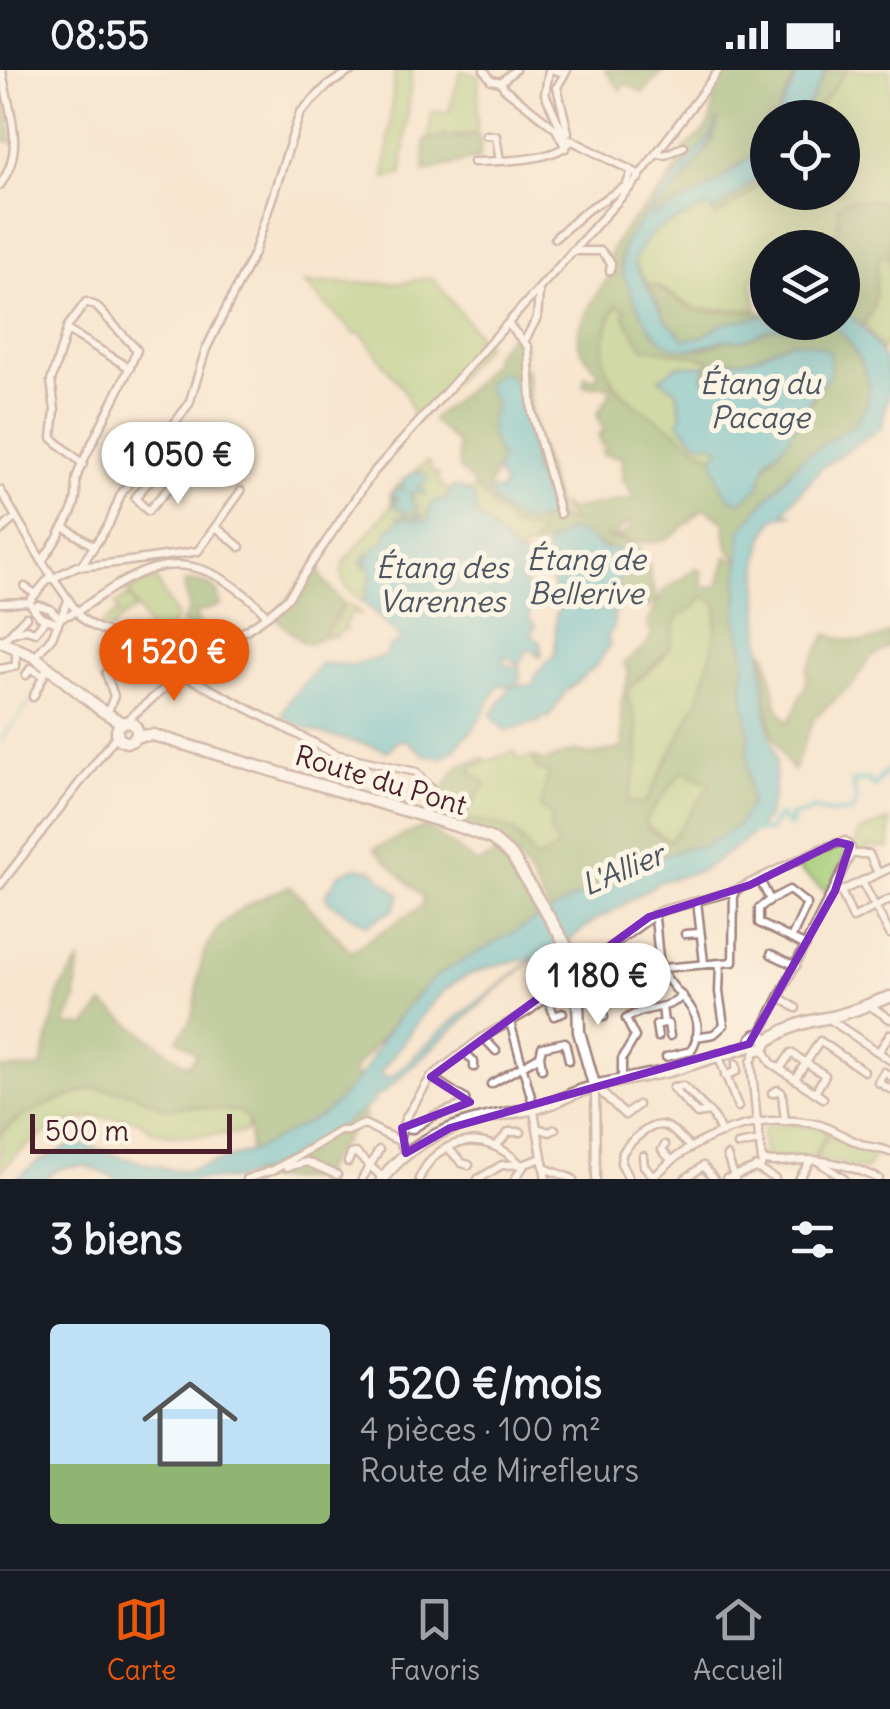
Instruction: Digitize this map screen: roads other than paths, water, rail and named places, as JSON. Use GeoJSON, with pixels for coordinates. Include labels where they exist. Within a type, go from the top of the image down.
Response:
{"type":"FeatureCollection","features":[{"type":"Feature","properties":{"kind":"main road"},"geometry":{"type":"LineString","coordinates":[[0,642],[34,657],[46,672],[127,730]]}},
{"type":"Feature","properties":{"kind":"main road","name":"Route du Pont"},"geometry":{"type":"LineString","coordinates":[[127,730],[482,834],[512,856],[546,909],[572,955],[574,979]]}},
{"type":"Feature","properties":{"kind":"main road"},"geometry":{"type":"LineString","coordinates":[[574,979],[579,1036],[594,1085]]}},
{"type":"Feature","properties":{"kind":"main road"},"geometry":{"type":"LineString","coordinates":[[383,1179],[406,1153],[440,1132],[532,1108],[623,1077],[719,1056],[813,1018],[827,1018],[890,997]]}},
{"type":"Feature","properties":{"kind":"street"},"geometry":{"type":"LineString","coordinates":[[0,185],[10,168],[15,130],[2,70]]}},
{"type":"Feature","properties":{"kind":"street"},"geometry":{"type":"LineString","coordinates":[[79,566],[106,528],[121,494],[186,410],[206,349],[254,253],[300,113],[327,86],[352,70]]}},
{"type":"Feature","properties":{"kind":"street"},"geometry":{"type":"LineString","coordinates":[[484,70],[491,80],[501,82]]}},
{"type":"Feature","properties":{"kind":"street"},"geometry":{"type":"LineString","coordinates":[[501,82],[515,70]]}},
{"type":"Feature","properties":{"kind":"street"},"geometry":{"type":"LineString","coordinates":[[551,70],[566,71],[557,87],[570,143],[548,103],[544,86],[551,70]]}},
{"type":"Feature","properties":{"kind":"street"},"geometry":{"type":"LineString","coordinates":[[555,238],[587,210],[622,189],[657,154],[719,70]]}},
{"type":"Feature","properties":{"kind":"street"},"geometry":{"type":"LineString","coordinates":[[501,82],[570,143],[634,176]]}},
{"type":"Feature","properties":{"kind":"street"},"geometry":{"type":"LineString","coordinates":[[486,135],[496,136],[500,161]]}},
{"type":"Feature","properties":{"kind":"street"},"geometry":{"type":"LineString","coordinates":[[472,162],[537,156],[570,143]]}},
{"type":"Feature","properties":{"kind":"street"},"geometry":{"type":"LineString","coordinates":[[657,154],[684,146]]}},
{"type":"Feature","properties":{"kind":"street"},"geometry":{"type":"LineString","coordinates":[[598,224],[629,192],[634,176]]}},
{"type":"Feature","properties":{"kind":"street"},"geometry":{"type":"LineString","coordinates":[[0,885],[142,708],[181,674],[268,616],[288,598],[363,485],[575,251],[634,176]]}},
{"type":"Feature","properties":{"kind":"street"},"geometry":{"type":"LineString","coordinates":[[575,251],[601,251],[611,263],[610,271]]}},
{"type":"Feature","properties":{"kind":"street"},"geometry":{"type":"LineString","coordinates":[[524,342],[537,318],[539,291]]}},
{"type":"Feature","properties":{"kind":"street"},"geometry":{"type":"LineString","coordinates":[[42,562],[75,504],[75,483],[137,347],[96,306],[86,302],[66,330],[50,384],[55,410],[51,434],[58,446],[83,464]]}},
{"type":"Feature","properties":{"kind":"street"},"geometry":{"type":"LineString","coordinates":[[509,324],[530,355],[532,412],[560,514]]}},
{"type":"Feature","properties":{"kind":"street"},"geometry":{"type":"LineString","coordinates":[[66,330],[130,368]]}},
{"type":"Feature","properties":{"kind":"street"},"geometry":{"type":"LineString","coordinates":[[173,452],[188,464],[149,512],[135,501],[158,469],[173,452]]}},
{"type":"Feature","properties":{"kind":"street"},"geometry":{"type":"LineString","coordinates":[[148,460],[175,483]]}},
{"type":"Feature","properties":{"kind":"street"},"geometry":{"type":"LineString","coordinates":[[0,490],[35,543],[51,578],[95,629],[121,637],[128,646],[335,754],[416,772],[435,794],[424,811]]}},
{"type":"Feature","properties":{"kind":"street"},"geometry":{"type":"LineString","coordinates":[[29,611],[34,593],[51,578],[79,566],[198,551],[241,491]]}},
{"type":"Feature","properties":{"kind":"street"},"geometry":{"type":"LineString","coordinates":[[0,530],[16,516]]}},
{"type":"Feature","properties":{"kind":"street"},"geometry":{"type":"LineString","coordinates":[[216,528],[240,547]]}},
{"type":"Feature","properties":{"kind":"street"},"geometry":{"type":"LineString","coordinates":[[61,532],[92,545]]}},
{"type":"Feature","properties":{"kind":"street"},"geometry":{"type":"LineString","coordinates":[[150,557],[211,571],[257,603],[268,616]]}},
{"type":"Feature","properties":{"kind":"street"},"geometry":{"type":"LineString","coordinates":[[0,603],[59,624],[137,575],[170,564]]}},
{"type":"Feature","properties":{"kind":"street"},"geometry":{"type":"LineString","coordinates":[[25,587],[34,593]]}},
{"type":"Feature","properties":{"kind":"street"},"geometry":{"type":"LineString","coordinates":[[34,657],[59,624],[68,600]]}},
{"type":"Feature","properties":{"kind":"street"},"geometry":{"type":"LineString","coordinates":[[0,642],[38,606],[50,609],[59,624]]}},
{"type":"Feature","properties":{"kind":"street"},"geometry":{"type":"LineString","coordinates":[[13,631],[35,632],[45,620]]}},
{"type":"Feature","properties":{"kind":"street"},"geometry":{"type":"LineString","coordinates":[[0,669],[16,666],[16,650]]}},
{"type":"Feature","properties":{"kind":"street"},"geometry":{"type":"LineString","coordinates":[[26,675],[31,668],[46,672],[33,696]]}},
{"type":"Feature","properties":{"kind":"street"},"geometry":{"type":"LineString","coordinates":[[104,712],[114,696],[106,674]]}},
{"type":"Feature","properties":{"kind":"street"},"geometry":{"type":"LineString","coordinates":[[399,1141],[430,1077],[483,1037],[574,979],[654,914],[734,892],[840,841],[848,843],[852,853],[838,891],[803,945],[751,1062],[762,1166],[775,1179]]}},
{"type":"Feature","properties":{"kind":"street"},"geometry":{"type":"LineString","coordinates":[[852,853],[869,854],[878,873]]}},
{"type":"Feature","properties":{"kind":"street"},"geometry":{"type":"LineString","coordinates":[[838,891],[890,868]]}},
{"type":"Feature","properties":{"kind":"street"},"geometry":{"type":"LineString","coordinates":[[760,880],[770,900]]}},
{"type":"Feature","properties":{"kind":"street"},"geometry":{"type":"LineString","coordinates":[[862,882],[890,934]]}},
{"type":"Feature","properties":{"kind":"street"},"geometry":{"type":"LineString","coordinates":[[791,939],[807,904],[789,890],[760,906],[759,923],[791,939],[803,945]]}},
{"type":"Feature","properties":{"kind":"street"},"geometry":{"type":"LineString","coordinates":[[838,891],[851,920],[890,899]]}},
{"type":"Feature","properties":{"kind":"street"},"geometry":{"type":"LineString","coordinates":[[662,968],[730,964],[734,960],[734,892]]}},
{"type":"Feature","properties":{"kind":"street"},"geometry":{"type":"LineString","coordinates":[[697,901],[704,964]]}},
{"type":"Feature","properties":{"kind":"street"},"geometry":{"type":"LineString","coordinates":[[654,914],[662,968],[693,1009],[696,1037],[692,1051],[666,1056]]}},
{"type":"Feature","properties":{"kind":"street"},"geometry":{"type":"LineString","coordinates":[[796,930],[803,945]]}},
{"type":"Feature","properties":{"kind":"street"},"geometry":{"type":"LineString","coordinates":[[686,934],[700,933]]}},
{"type":"Feature","properties":{"kind":"street"},"geometry":{"type":"LineString","coordinates":[[614,944],[624,959]]}},
{"type":"Feature","properties":{"kind":"street"},"geometry":{"type":"LineString","coordinates":[[772,954],[796,966]]}},
{"type":"Feature","properties":{"kind":"street"},"geometry":{"type":"LineString","coordinates":[[635,958],[624,959],[616,968],[623,987],[637,980]]}},
{"type":"Feature","properties":{"kind":"street"},"geometry":{"type":"LineString","coordinates":[[592,962],[604,1017]]}},
{"type":"Feature","properties":{"kind":"street"},"geometry":{"type":"LineString","coordinates":[[696,1037],[714,1034],[724,1026],[720,964]]}},
{"type":"Feature","properties":{"kind":"street"},"geometry":{"type":"LineString","coordinates":[[671,967],[672,983]]}},
{"type":"Feature","properties":{"kind":"street"},"geometry":{"type":"LineString","coordinates":[[548,996],[555,1017]]}},
{"type":"Feature","properties":{"kind":"street"},"geometry":{"type":"LineString","coordinates":[[623,1077],[622,1060],[634,1037],[626,1018],[640,1010],[671,1006],[683,996]]}},
{"type":"Feature","properties":{"kind":"street"},"geometry":{"type":"LineString","coordinates":[[779,998],[796,1008]]}},
{"type":"Feature","properties":{"kind":"street"},"geometry":{"type":"LineString","coordinates":[[867,1004],[890,1019]]}},
{"type":"Feature","properties":{"kind":"street"},"geometry":{"type":"LineString","coordinates":[[662,1006],[664,1023]]}},
{"type":"Feature","properties":{"kind":"street"},"geometry":{"type":"LineString","coordinates":[[832,1021],[890,1060]]}},
{"type":"Feature","properties":{"kind":"street"},"geometry":{"type":"LineString","coordinates":[[510,1022],[523,1065],[546,1179]]}},
{"type":"Feature","properties":{"kind":"street"},"geometry":{"type":"LineString","coordinates":[[658,1037],[656,1025],[664,1023],[668,1024],[670,1036]]}},
{"type":"Feature","properties":{"kind":"street"},"geometry":{"type":"LineString","coordinates":[[880,1050],[890,1034]]}},
{"type":"Feature","properties":{"kind":"street"},"geometry":{"type":"LineString","coordinates":[[483,1037],[496,1050]]}},
{"type":"Feature","properties":{"kind":"street"},"geometry":{"type":"LineString","coordinates":[[795,1079],[820,1041],[864,1071]]}},
{"type":"Feature","properties":{"kind":"street"},"geometry":{"type":"LineString","coordinates":[[491,1084],[523,1065],[544,1064],[542,1047],[565,1042],[569,1060]]}},
{"type":"Feature","properties":{"kind":"street"},"geometry":{"type":"LineString","coordinates":[[759,1042],[769,1061],[823,1098]]}},
{"type":"Feature","properties":{"kind":"street"},"geometry":{"type":"LineString","coordinates":[[464,1051],[474,1067]]}},
{"type":"Feature","properties":{"kind":"street"},"geometry":{"type":"LineString","coordinates":[[780,1069],[791,1052],[806,1062],[826,1076],[815,1093]]}},
{"type":"Feature","properties":{"kind":"street"},"geometry":{"type":"LineString","coordinates":[[719,1056],[738,1107]]}},
{"type":"Feature","properties":{"kind":"street"},"geometry":{"type":"LineString","coordinates":[[725,1076],[737,1071],[736,1064]]}},
{"type":"Feature","properties":{"kind":"street"},"geometry":{"type":"LineString","coordinates":[[890,1076],[884,1072],[878,1082],[890,1089]]}},
{"type":"Feature","properties":{"kind":"street"},"geometry":{"type":"LineString","coordinates":[[402,1128],[413,1129],[433,1116],[466,1104],[465,1099],[430,1077]]}},
{"type":"Feature","properties":{"kind":"street"},"geometry":{"type":"LineString","coordinates":[[594,1085],[626,1114],[638,1105]]}},
{"type":"Feature","properties":{"kind":"street"},"geometry":{"type":"LineString","coordinates":[[594,1085],[596,1179]]}},
{"type":"Feature","properties":{"kind":"street"},"geometry":{"type":"LineString","coordinates":[[709,1112],[697,1114],[673,1087],[681,1085],[709,1112],[722,1133]]}},
{"type":"Feature","properties":{"kind":"street"},"geometry":{"type":"LineString","coordinates":[[772,1094],[778,1090],[782,1093],[785,1122]]}},
{"type":"Feature","properties":{"kind":"street"},"geometry":{"type":"LineString","coordinates":[[643,1156],[644,1166],[654,1178],[691,1148],[722,1133],[785,1122],[824,1126],[834,1134],[890,1152]]}},
{"type":"Feature","properties":{"kind":"street"},"geometry":{"type":"LineString","coordinates":[[272,1171],[340,1131],[348,1132],[364,1124],[399,1141],[406,1153]]}},
{"type":"Feature","properties":{"kind":"street"},"geometry":{"type":"LineString","coordinates":[[629,1179],[621,1163],[622,1154],[650,1126],[670,1128],[691,1148]]}},
{"type":"Feature","properties":{"kind":"street"},"geometry":{"type":"LineString","coordinates":[[738,1145],[759,1126]]}},
{"type":"Feature","properties":{"kind":"street"},"geometry":{"type":"LineString","coordinates":[[537,1128],[555,1130]]}},
{"type":"Feature","properties":{"kind":"street"},"geometry":{"type":"LineString","coordinates":[[498,1145],[509,1132],[521,1132]]}},
{"type":"Feature","properties":{"kind":"street"},"geometry":{"type":"LineString","coordinates":[[419,1179],[430,1159],[448,1148],[472,1141],[498,1145],[522,1163]]}},
{"type":"Feature","properties":{"kind":"street"},"geometry":{"type":"LineString","coordinates":[[666,1146],[662,1150],[672,1161]]}},
{"type":"Feature","properties":{"kind":"street"},"geometry":{"type":"LineString","coordinates":[[448,1148],[462,1164],[469,1166]]}},
{"type":"Feature","properties":{"kind":"street"},"geometry":{"type":"LineString","coordinates":[[362,1179],[379,1150]]}},
{"type":"Feature","properties":{"kind":"street"},"geometry":{"type":"LineString","coordinates":[[348,1162],[350,1154],[356,1153],[383,1179]]}},
{"type":"Feature","properties":{"kind":"street"},"geometry":{"type":"LineString","coordinates":[[726,1156],[735,1177]]}},
{"type":"Feature","properties":{"kind":"street"},"geometry":{"type":"LineString","coordinates":[[478,1179],[494,1168],[542,1158]]}},
{"type":"Feature","properties":{"kind":"street"},"geometry":{"type":"LineString","coordinates":[[799,1179],[815,1160]]}},
{"type":"Feature","properties":{"kind":"street"},"geometry":{"type":"LineString","coordinates":[[815,1160],[844,1179]]}},
{"type":"Feature","properties":{"kind":"street"},"geometry":{"type":"LineString","coordinates":[[726,1179],[762,1166],[815,1160],[873,1178]]}},
{"type":"Feature","properties":{"kind":"street"},"geometry":{"type":"LineString","coordinates":[[246,1179],[306,1162],[338,1178]]}},
{"type":"Feature","properties":{"kind":"street"},"geometry":{"type":"LineString","coordinates":[[515,1179],[522,1163]]}},
{"type":"Feature","properties":{"kind":"street"},"geometry":{"type":"LineString","coordinates":[[685,1179],[703,1166],[714,1179]]}},
{"type":"Feature","properties":{"kind":"street"},"geometry":{"type":"LineString","coordinates":[[544,1168],[576,1178]]}},
{"type":"Feature","properties":{"kind":"water"},"geometry":{"type":"Polygon","coordinates":[[[800,70],[826,70],[811,100],[785,100],[800,70]]]}},
{"type":"Feature","properties":{"kind":"water"},"geometry":{"type":"Polygon","coordinates":[[[718,118],[716,128],[702,154],[651,218],[711,187],[750,158],[750,183],[713,212],[707,207],[663,226],[647,239],[634,263],[666,320],[684,339],[701,337],[725,323],[750,318],[750,337],[681,349],[662,341],[646,322],[625,278],[623,250],[712,133],[718,118]]]}},
{"type":"Feature","properties":{"kind":"water"},"geometry":{"type":"Polygon","coordinates":[[[860,325],[879,350],[889,378],[882,427],[822,467],[784,511],[791,514],[775,518],[764,536],[759,561],[759,614],[766,713],[776,762],[774,794],[766,819],[745,841],[703,870],[659,882],[599,917],[564,944],[540,955],[382,1094],[374,1096],[366,1108],[305,1149],[265,1170],[236,1179],[117,1179],[87,1166],[61,1168],[44,1179],[17,1179],[34,1164],[77,1142],[124,1158],[189,1170],[255,1150],[335,1104],[364,1071],[406,1007],[436,976],[562,905],[665,855],[688,847],[703,847],[738,825],[750,805],[750,735],[743,694],[745,654],[737,619],[741,530],[801,459],[855,424],[866,406],[869,384],[848,340],[860,340],[860,325]],[[534,958],[487,968],[453,983],[380,1072],[383,1077],[392,1077],[449,1024],[534,958]]]}},
{"type":"Feature","properties":{"kind":"water","name":"Étang du Pacage"},"geometry":{"type":"Polygon","coordinates":[[[790,341],[830,351],[830,374],[806,405],[787,441],[768,458],[758,487],[740,502],[728,496],[721,484],[714,456],[720,449],[711,442],[702,444],[683,428],[678,421],[682,415],[677,391],[660,378],[677,366],[706,365],[702,378],[712,385],[720,363],[753,358],[790,341]]]}},
{"type":"Feature","properties":{"kind":"water"},"geometry":{"type":"Polygon","coordinates":[[[504,372],[518,383],[533,457],[532,472],[545,494],[549,518],[530,522],[514,519],[489,493],[499,492],[504,484],[496,472],[501,458],[491,432],[496,405],[485,386],[493,376],[504,372]]]}},
{"type":"Feature","properties":{"kind":"water"},"geometry":{"type":"Polygon","coordinates":[[[413,472],[424,473],[428,478],[418,486],[426,491],[424,495],[418,491],[409,493],[415,498],[412,503],[419,507],[404,517],[403,510],[394,507],[399,498],[394,496],[394,504],[391,496],[398,487],[403,490],[403,480],[413,472]]]}},
{"type":"Feature","properties":{"kind":"water"},"geometry":{"type":"Polygon","coordinates":[[[452,487],[474,496],[476,514],[528,566],[519,578],[530,590],[529,619],[536,626],[530,634],[540,642],[542,655],[536,650],[541,658],[528,648],[520,664],[504,656],[503,664],[520,667],[520,679],[514,684],[533,686],[536,674],[555,655],[556,613],[564,605],[554,602],[546,547],[568,530],[588,537],[605,550],[622,553],[617,589],[621,608],[614,613],[614,627],[608,636],[610,645],[596,666],[566,691],[549,718],[505,731],[491,715],[512,686],[499,685],[472,732],[441,758],[426,756],[406,740],[398,741],[388,751],[323,734],[284,717],[290,699],[321,663],[351,665],[386,656],[388,648],[402,639],[363,602],[371,578],[369,563],[364,569],[366,559],[362,564],[360,561],[369,553],[372,556],[375,547],[385,542],[387,531],[400,520],[397,516],[416,521],[413,516],[417,512],[417,517],[424,514],[420,520],[428,522],[431,505],[436,500],[445,501],[452,487]]]}},
{"type":"Feature","properties":{"kind":"water"},"geometry":{"type":"Polygon","coordinates":[[[355,867],[373,870],[400,895],[394,909],[366,925],[329,902],[326,895],[338,875],[355,867]]]}},
{"type":"Feature","properties":{"kind":"waterway"},"geometry":{"type":"LineString","coordinates":[[0,741],[32,700]]}},
{"type":"Feature","properties":{"kind":"waterway"},"geometry":{"type":"LineString","coordinates":[[750,831],[769,831],[778,816],[789,826],[790,816],[812,809],[853,812],[853,782],[868,780],[874,787],[890,766]]}},
{"type":"Feature","properties":{"kind":"water label","name":"Étang de Bellerive"},"geometry":{"type":"Point","coordinates":[586,577]}},
{"type":"Feature","properties":{"kind":"water label","name":"Étang des Varennes"},"geometry":{"type":"Point","coordinates":[442,585]}},
{"type":"Feature","properties":{"kind":"water label","name":"L'Allier"},"geometry":{"type":"Point","coordinates":[623,870]}}]}
